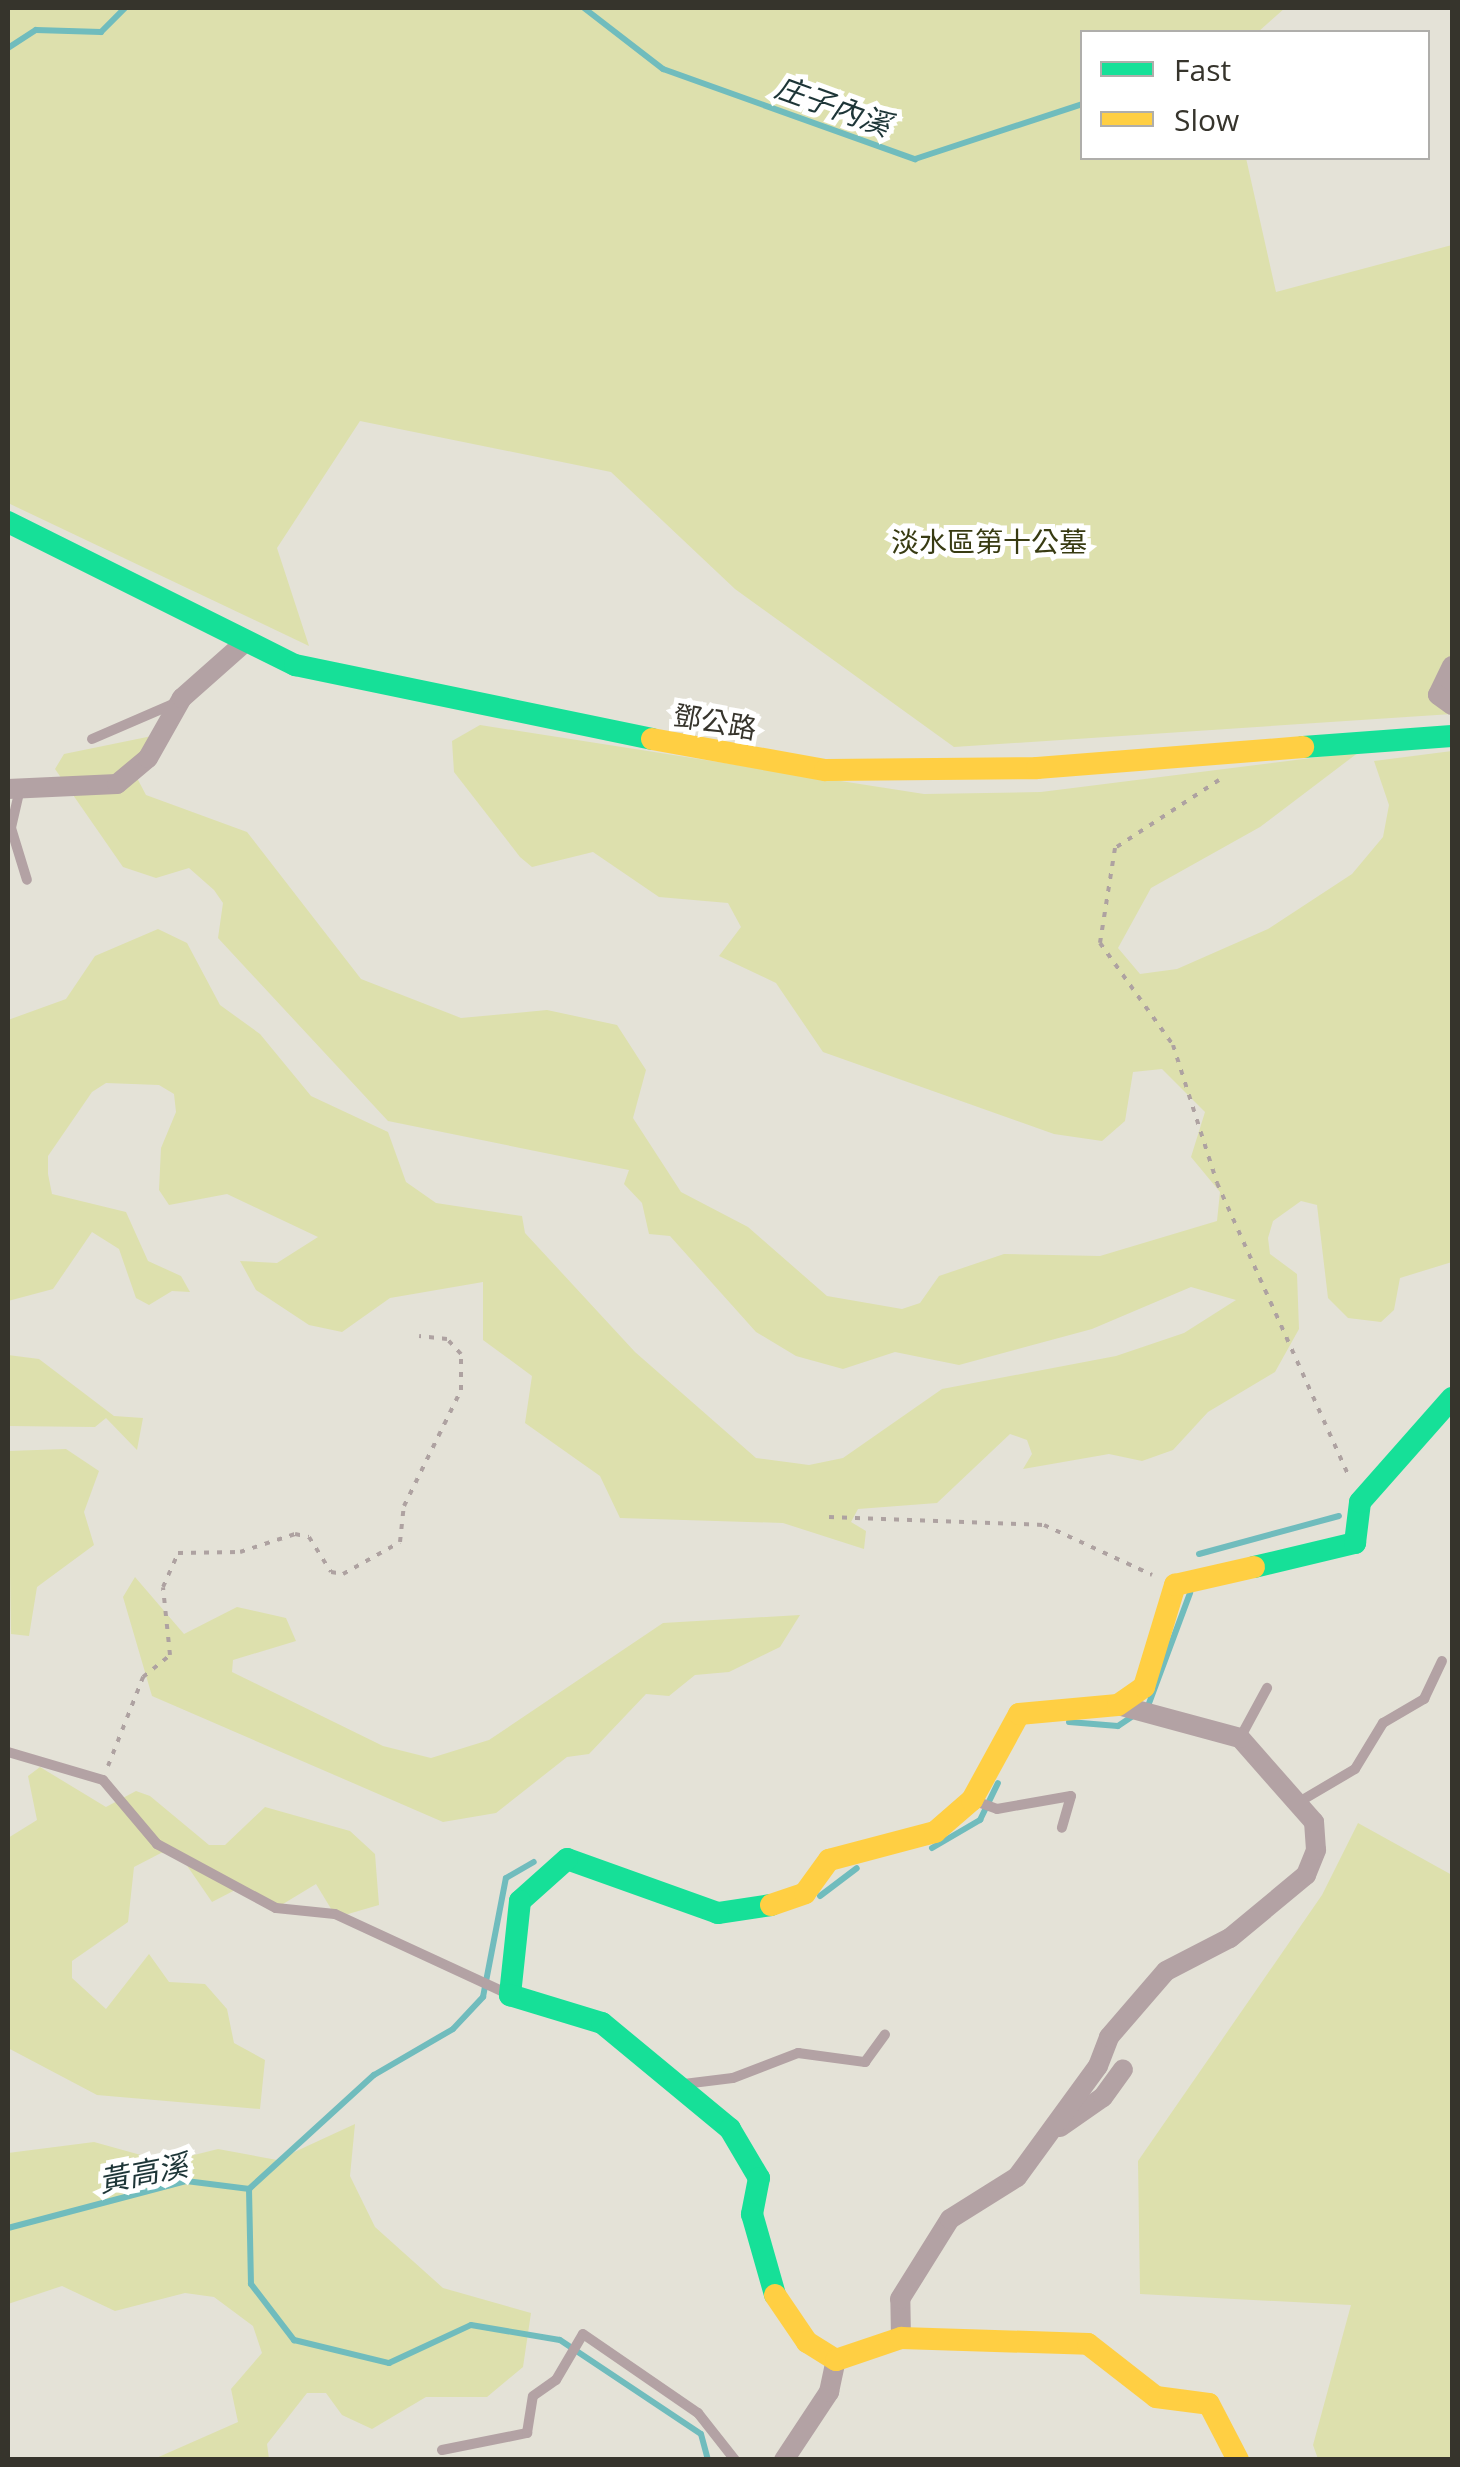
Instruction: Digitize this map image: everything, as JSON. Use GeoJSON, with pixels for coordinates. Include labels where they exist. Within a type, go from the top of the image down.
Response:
{"type":"FeatureCollection","features":[{"type":"Feature","properties":{"kind":"street","name":"鄧公路"},"geometry":{"type":"LineString","coordinates":[[8,522],[95,559],[243,644],[384,690],[825,770],[1038,768],[1452,736]]}},
{"type":"Feature","properties":{"kind":"street"},"geometry":{"type":"LineString","coordinates":[[13,791],[117,784],[148,758],[182,698],[243,644]]}},
{"type":"Feature","properties":{"kind":"street"},"geometry":{"type":"LineString","coordinates":[[1452,666],[1438,696],[1452,706]]}},
{"type":"Feature","properties":{"kind":"street"},"geometry":{"type":"LineString","coordinates":[[1118,1705],[1144,1687],[1174,1585],[1355,1544],[1360,1502],[1452,1398]]}},
{"type":"Feature","properties":{"kind":"street"},"geometry":{"type":"LineString","coordinates":[[836,2360],[783,2316],[752,2214],[758,2178],[730,2129],[683,2084],[602,2023],[510,1995],[520,1901],[566,1859],[718,1913],[748,1914],[805,1892],[830,1860],[935,1832],[972,1800],[1019,1714],[1118,1705],[1240,1738],[1314,1822],[1306,1876],[1230,1938],[1166,1970],[1109,2037],[1017,2177],[950,2219],[900,2299],[902,2338]]}},
{"type":"Feature","properties":{"kind":"street"},"geometry":{"type":"LineString","coordinates":[[1046,2137],[1103,2097],[1124,2069]]}},
{"type":"Feature","properties":{"kind":"street"},"geometry":{"type":"LineString","coordinates":[[836,2360],[902,2338],[1088,2344],[1156,2396],[1209,2404],[1238,2460]]}},
{"type":"Feature","properties":{"kind":"street"},"geometry":{"type":"LineString","coordinates":[[784,2460],[830,2392],[836,2360]]}},
{"type":"Feature","properties":{"kind":"lane"},"geometry":{"type":"LineString","coordinates":[[92,739],[182,698]]}},
{"type":"Feature","properties":{"kind":"lane"},"geometry":{"type":"LineString","coordinates":[[13,791],[11,828],[27,880]]}},
{"type":"Feature","properties":{"kind":"lane"},"geometry":{"type":"LineString","coordinates":[[1299,1802],[1355,1769],[1383,1722],[1424,1699],[1442,1662]]}},
{"type":"Feature","properties":{"kind":"lane"},"geometry":{"type":"LineString","coordinates":[[1240,1738],[1267,1688]]}},
{"type":"Feature","properties":{"kind":"lane"},"geometry":{"type":"LineString","coordinates":[[8,1752],[103,1780],[157,1844],[276,1908],[335,1914],[510,1995]]}},
{"type":"Feature","properties":{"kind":"lane"},"geometry":{"type":"LineString","coordinates":[[972,1800],[996,1809],[1070,1796],[1062,1828]]}},
{"type":"Feature","properties":{"kind":"lane"},"geometry":{"type":"LineString","coordinates":[[683,2084],[733,2078],[798,2053],[865,2062],[885,2034]]}},
{"type":"Feature","properties":{"kind":"lane"},"geometry":{"type":"LineString","coordinates":[[442,2450],[527,2433],[533,2396],[556,2380],[583,2334],[698,2413],[735,2460]]}},
{"type":"Feature","properties":{"kind":"path"},"geometry":{"type":"LineString","coordinates":[[1228,775],[1114,848],[1100,943],[1173,1045],[1217,1183],[1360,1502]]}},
{"type":"Feature","properties":{"kind":"path"},"geometry":{"type":"LineString","coordinates":[[103,1780],[143,1677],[170,1655],[163,1587],[178,1553],[240,1552],[295,1534],[310,1537],[330,1572],[343,1574],[400,1542],[404,1506],[460,1390],[460,1354],[446,1339],[419,1336]]}},
{"type":"Feature","properties":{"kind":"path"},"geometry":{"type":"LineString","coordinates":[[830,1517],[1044,1525],[1174,1585]]}},
{"type":"Feature","properties":{"kind":"green space","name":"淡水區第十公墓"},"geometry":{"type":"Polygon","coordinates":[[[8,8],[1285,8],[1260,30],[1080,30],[1080,160],[1246,160],[1276,292],[1452,245],[1452,714],[954,747],[735,589],[611,472],[360,421],[277,548],[309,646],[8,503],[8,8]]]}},
{"type":"Feature","properties":{"kind":"green space"},"geometry":{"type":"Polygon","coordinates":[[[480,725],[924,794],[1041,792],[1359,752],[1260,827],[1151,888],[1118,948],[1140,974],[1177,969],[1268,929],[1352,874],[1383,837],[1389,805],[1374,761],[1452,751],[1452,1262],[1400,1278],[1394,1310],[1381,1322],[1348,1318],[1328,1298],[1317,1205],[1301,1201],[1273,1221],[1268,1238],[1270,1254],[1297,1274],[1299,1329],[1275,1372],[1208,1412],[1173,1450],[1142,1461],[1109,1454],[1023,1469],[1032,1454],[1027,1440],[1010,1434],[937,1503],[858,1509],[851,1522],[866,1531],[864,1549],[783,1523],[620,1518],[600,1476],[525,1423],[532,1376],[483,1340],[483,1282],[390,1298],[342,1332],[309,1325],[256,1290],[240,1261],[277,1263],[318,1237],[227,1194],[169,1205],[159,1190],[161,1148],[176,1112],[174,1094],[159,1085],[106,1083],[92,1092],[48,1156],[48,1174],[52,1194],[126,1212],[148,1261],[181,1276],[190,1292],[172,1291],[149,1305],[136,1298],[119,1249],[92,1232],[53,1289],[8,1301],[8,1020],[66,999],[95,956],[158,929],[187,943],[220,1005],[260,1034],[311,1096],[388,1132],[406,1182],[436,1203],[522,1216],[525,1233],[635,1352],[756,1458],[809,1465],[843,1458],[942,1389],[1116,1356],[1184,1333],[1236,1300],[1191,1287],[1092,1329],[959,1365],[895,1352],[843,1369],[796,1356],[756,1332],[670,1236],[649,1234],[642,1203],[624,1184],[629,1170],[388,1121],[218,938],[223,903],[214,890],[189,868],[156,878],[123,867],[55,769],[64,754],[152,736],[137,778],[146,795],[247,832],[361,979],[461,1018],[547,1010],[617,1025],[646,1070],[633,1118],[681,1192],[748,1227],[827,1296],[902,1309],[920,1303],[939,1276],[1004,1254],[1100,1256],[1217,1221],[1220,1192],[1191,1157],[1205,1112],[1162,1069],[1133,1072],[1125,1121],[1102,1141],[1054,1134],[823,1052],[776,983],[719,956],[741,927],[728,903],[659,897],[593,852],[532,867],[520,857],[454,772],[452,741],[480,725]]]}},
{"type":"Feature","properties":{"kind":"green space"},"geometry":{"type":"Polygon","coordinates":[[[8,1355],[39,1359],[114,1416],[143,1418],[137,1450],[106,1418],[95,1427],[8,1426],[8,1355]]]}},
{"type":"Feature","properties":{"kind":"green space"},"geometry":{"type":"Polygon","coordinates":[[[66,1449],[99,1471],[84,1512],[94,1545],[37,1587],[29,1636],[11,1634],[8,1451],[66,1449]]]}},
{"type":"Feature","properties":{"kind":"green space"},"geometry":{"type":"Polygon","coordinates":[[[135,1577],[184,1634],[237,1607],[286,1618],[296,1641],[233,1660],[232,1672],[383,1746],[431,1758],[489,1740],[663,1623],[800,1615],[780,1647],[729,1672],[695,1675],[669,1696],[646,1694],[589,1754],[567,1757],[496,1813],[443,1822],[152,1696],[123,1597],[135,1577]]]}},
{"type":"Feature","properties":{"kind":"green space"},"geometry":{"type":"Polygon","coordinates":[[[40,1767],[106,1807],[136,1791],[150,1796],[209,1845],[225,1845],[265,1807],[350,1831],[375,1854],[379,1905],[348,1914],[333,1912],[316,1884],[278,1907],[237,1889],[212,1902],[179,1854],[161,1853],[134,1867],[128,1922],[72,1961],[72,1978],[106,2009],[149,1954],[169,1982],[205,1984],[227,2009],[234,2043],[265,2060],[260,2109],[97,2095],[8,2048],[8,1838],[37,1820],[28,1776],[40,1767]]]}},
{"type":"Feature","properties":{"kind":"green space"},"geometry":{"type":"Polygon","coordinates":[[[1358,1823],[1452,1875],[1452,2459],[1318,2459],[1313,2445],[1351,2305],[1140,2294],[1138,2161],[1322,1895],[1358,1823]]]}},
{"type":"Feature","properties":{"kind":"green space"},"geometry":{"type":"Polygon","coordinates":[[[355,2124],[350,2176],[375,2227],[443,2288],[531,2313],[523,2367],[487,2397],[426,2397],[372,2429],[342,2415],[326,2393],[307,2393],[267,2444],[269,2459],[154,2459],[238,2422],[231,2389],[262,2353],[253,2326],[214,2297],[185,2293],[115,2311],[62,2286],[8,2304],[8,2153],[94,2142],[166,2162],[218,2149],[277,2160],[355,2124]]]}},
{"type":"Feature","properties":{"kind":"waterway","name":"庄子內溪"},"geometry":{"type":"LineString","coordinates":[[8,48],[36,30],[101,32],[125,8]]}},
{"type":"Feature","properties":{"kind":"waterway","name":"庄子內溪"},"geometry":{"type":"LineString","coordinates":[[584,8],[663,69],[915,159],[1080,105]]}},
{"type":"Feature","properties":{"kind":"waterway"},"geometry":{"type":"LineString","coordinates":[[1199,1554],[1339,1516]]}},
{"type":"Feature","properties":{"kind":"waterway"},"geometry":{"type":"LineString","coordinates":[[1148,1706],[1190,1593]]}},
{"type":"Feature","properties":{"kind":"waterway"},"geometry":{"type":"LineString","coordinates":[[1069,1722],[1118,1726],[1133,1716]]}},
{"type":"Feature","properties":{"kind":"waterway"},"geometry":{"type":"LineString","coordinates":[[932,1848],[980,1820],[998,1783]]}},
{"type":"Feature","properties":{"kind":"waterway"},"geometry":{"type":"LineString","coordinates":[[249,2189],[374,2075],[453,2029],[483,1997],[506,1878],[534,1862]]}},
{"type":"Feature","properties":{"kind":"waterway"},"geometry":{"type":"LineString","coordinates":[[820,1896],[857,1868]]}},
{"type":"Feature","properties":{"kind":"waterway","name":"黃高溪"},"geometry":{"type":"LineString","coordinates":[[8,2228],[186,2181],[249,2189]]}},
{"type":"Feature","properties":{"kind":"waterway","name":"黃高溪"},"geometry":{"type":"LineString","coordinates":[[249,2189],[251,2284],[294,2340],[389,2363],[471,2325],[560,2340],[701,2434],[708,2460]]}},
{"type":"Feature","properties":{"kind":"traffic: fast"},"geometry":{"type":"LineString","coordinates":[[8,522],[295,665],[652,739]]}},
{"type":"Feature","properties":{"kind":"traffic: fast"},"geometry":{"type":"LineString","coordinates":[[1303,747],[1452,736]]}},
{"type":"Feature","properties":{"kind":"traffic: fast"},"geometry":{"type":"LineString","coordinates":[[1254,1567],[1355,1543],[1360,1502],[1452,1398]]}},
{"type":"Feature","properties":{"kind":"traffic: fast"},"geometry":{"type":"LineString","coordinates":[[771,1905],[718,1913],[567,1859],[520,1901],[510,1995],[602,2023],[730,2129],[759,2178],[752,2214],[775,2295]]}},
{"type":"Feature","properties":{"kind":"traffic: slow"},"geometry":{"type":"LineString","coordinates":[[652,739],[825,770],[1037,768],[1303,747]]}},
{"type":"Feature","properties":{"kind":"traffic: slow"},"geometry":{"type":"LineString","coordinates":[[771,1905],[805,1893],[829,1860],[935,1832],[972,1800],[1019,1714],[1118,1705],[1144,1687],[1175,1585],[1254,1567]]}},
{"type":"Feature","properties":{"kind":"traffic: slow"},"geometry":{"type":"LineString","coordinates":[[775,2295],[807,2342],[836,2360],[901,2338],[1088,2344],[1156,2397],[1209,2404],[1238,2460]]}}]}
